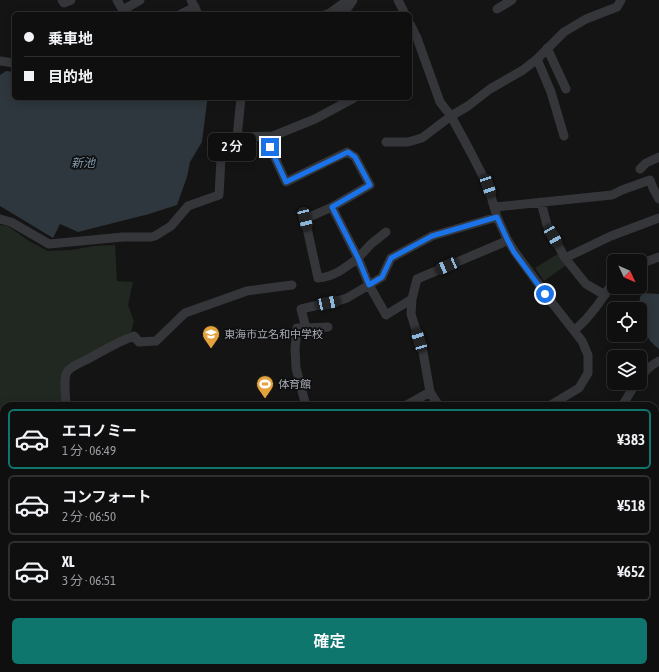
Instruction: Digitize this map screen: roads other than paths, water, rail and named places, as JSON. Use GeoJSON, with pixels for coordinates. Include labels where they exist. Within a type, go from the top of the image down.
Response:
{"type":"FeatureCollection","features":[{"type":"Feature","properties":{"kind":"street"},"geometry":{"type":"LineString","coordinates":[[62,0],[64,3],[71,0]]}},
{"type":"Feature","properties":{"kind":"street"},"geometry":{"type":"LineString","coordinates":[[117,0],[124,12],[140,0]]}},
{"type":"Feature","properties":{"kind":"street"},"geometry":{"type":"LineString","coordinates":[[331,12],[348,0]]}},
{"type":"Feature","properties":{"kind":"street"},"geometry":{"type":"LineString","coordinates":[[344,12],[353,0]]}},
{"type":"Feature","properties":{"kind":"street"},"geometry":{"type":"LineString","coordinates":[[398,0],[404,12]]}},
{"type":"Feature","properties":{"kind":"street"},"geometry":{"type":"LineString","coordinates":[[497,9],[512,0]]}},
{"type":"Feature","properties":{"kind":"street"},"geometry":{"type":"LineString","coordinates":[[386,142],[408,142],[422,138],[490,89],[523,70],[537,59],[568,29],[586,19],[617,7],[621,0]]}},
{"type":"Feature","properties":{"kind":"street"},"geometry":{"type":"LineString","coordinates":[[185,12],[195,7]]}},
{"type":"Feature","properties":{"kind":"street"},"geometry":{"type":"LineString","coordinates":[[412,28],[440,102],[451,116],[488,186],[497,217],[507,239],[514,252],[582,341],[588,355],[588,373],[579,388],[556,402]]}},
{"type":"Feature","properties":{"kind":"street"},"geometry":{"type":"LineString","coordinates":[[412,43],[417,38]]}},
{"type":"Feature","properties":{"kind":"street"},"geometry":{"type":"LineString","coordinates":[[548,48],[566,89]]}},
{"type":"Feature","properties":{"kind":"street"},"geometry":{"type":"LineString","coordinates":[[537,59],[551,92],[564,136]]}},
{"type":"Feature","properties":{"kind":"street"},"geometry":{"type":"LineString","coordinates":[[0,61],[12,63]]}},
{"type":"Feature","properties":{"kind":"street"},"geometry":{"type":"LineString","coordinates":[[0,219],[11,222],[49,244],[123,237],[155,236],[171,226],[188,206],[219,195],[221,158],[237,137],[241,100]]}},
{"type":"Feature","properties":{"kind":"street"},"geometry":{"type":"LineString","coordinates":[[237,137],[273,136],[315,119],[350,100]]}},
{"type":"Feature","properties":{"kind":"street"},"geometry":{"type":"LineString","coordinates":[[273,136],[270,147],[286,182],[348,152],[355,157],[370,185],[332,207],[305,219],[318,278],[326,278],[339,272],[358,258],[371,244],[386,232]]}},
{"type":"Feature","properties":{"kind":"street"},"geometry":{"type":"LineString","coordinates":[[640,169],[646,163],[659,157]]}},
{"type":"Feature","properties":{"kind":"street"},"geometry":{"type":"LineString","coordinates":[[494,207],[612,195],[650,180],[659,199]]}},
{"type":"Feature","properties":{"kind":"street"},"geometry":{"type":"LineString","coordinates":[[540,202],[547,225],[565,258],[586,284],[605,294]]}},
{"type":"Feature","properties":{"kind":"street"},"geometry":{"type":"LineString","coordinates":[[332,207],[358,258],[369,285],[386,315],[412,300]]}},
{"type":"Feature","properties":{"kind":"street"},"geometry":{"type":"LineString","coordinates":[[306,328],[300,309],[347,298],[382,277],[391,258],[432,236],[497,217]]}},
{"type":"Feature","properties":{"kind":"street"},"geometry":{"type":"LineString","coordinates":[[565,258],[611,236],[659,218]]}},
{"type":"Feature","properties":{"kind":"street"},"geometry":{"type":"LineString","coordinates":[[436,402],[430,392],[423,352],[411,314],[412,300],[417,279],[502,243],[507,239]]}},
{"type":"Feature","properties":{"kind":"street"},"geometry":{"type":"LineString","coordinates":[[647,261],[659,257]]}},
{"type":"Feature","properties":{"kind":"street"},"geometry":{"type":"LineString","coordinates":[[66,402],[65,377],[67,372],[72,367],[100,352],[134,336],[139,342],[156,341],[185,313],[248,291],[292,285]]}},
{"type":"Feature","properties":{"kind":"street"},"geometry":{"type":"LineString","coordinates":[[574,330],[595,310],[607,291]]}},
{"type":"Feature","properties":{"kind":"street"},"geometry":{"type":"LineString","coordinates":[[305,402],[296,368],[295,349],[297,328],[328,327]]}},
{"type":"Feature","properties":{"kind":"street"},"geometry":{"type":"LineString","coordinates":[[647,370],[659,361]]}},
{"type":"Feature","properties":{"kind":"street"},"geometry":{"type":"LineString","coordinates":[[624,402],[632,390]]}},
{"type":"Feature","properties":{"kind":"street"},"geometry":{"type":"LineString","coordinates":[[412,402],[430,392]]}},
{"type":"Feature","properties":{"kind":"water","name":"新池"},"geometry":{"type":"Polygon","coordinates":[[[6,71],[12,72],[12,100],[207,100],[202,142],[190,162],[187,177],[177,205],[149,214],[78,232],[60,224],[53,238],[0,206],[0,75],[6,71]]]}},
{"type":"Feature","properties":{"kind":"water"},"geometry":{"type":"Polygon","coordinates":[[[647,293],[659,294],[659,349],[647,337],[647,302],[640,302],[642,294],[647,293]]]}},
{"type":"Feature","properties":{"kind":"place","name":"東海市立名和中学校"},"geometry":{"type":"Point","coordinates":[211,349]}},
{"type":"Feature","properties":{"kind":"place","name":"体育館"},"geometry":{"type":"Point","coordinates":[265,399]}}]}
